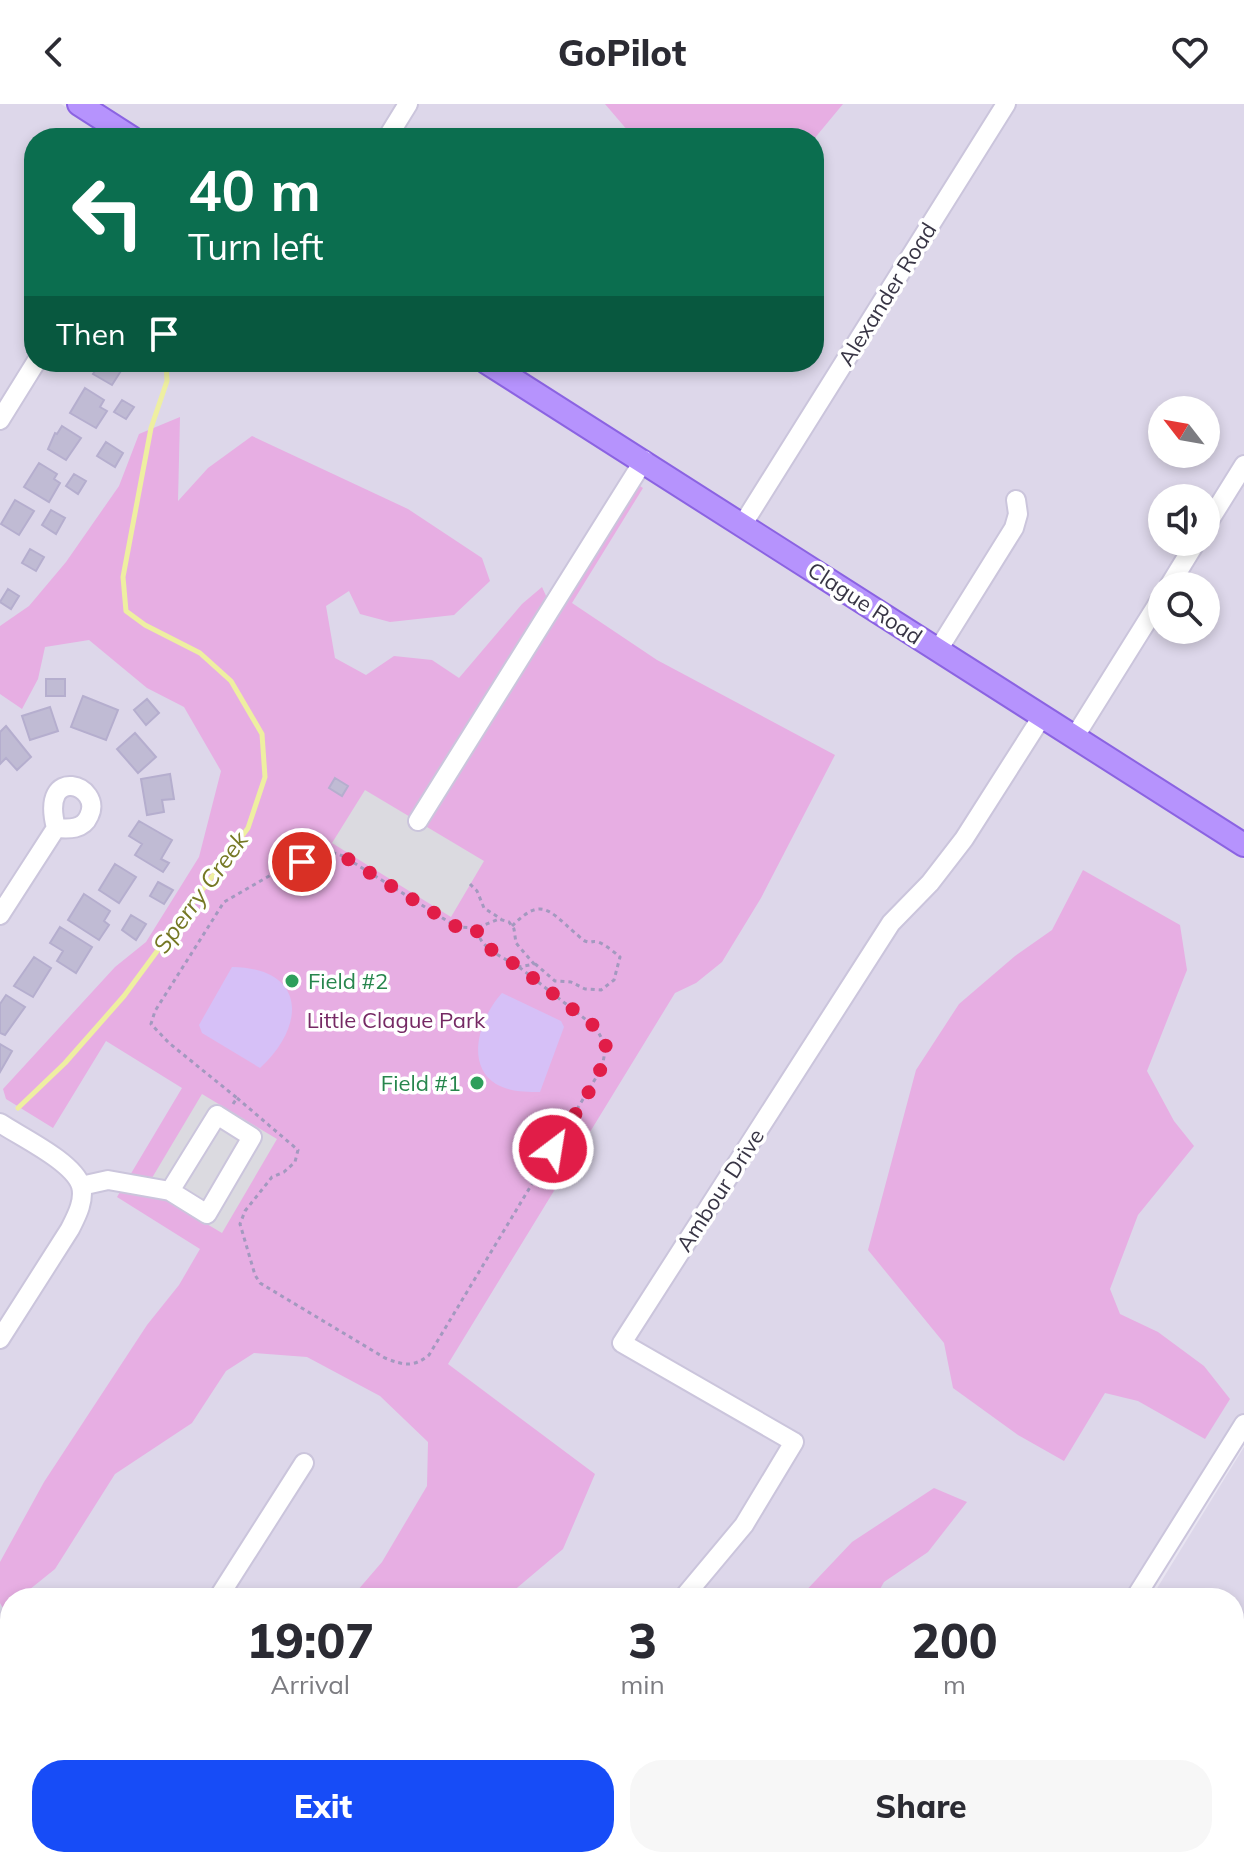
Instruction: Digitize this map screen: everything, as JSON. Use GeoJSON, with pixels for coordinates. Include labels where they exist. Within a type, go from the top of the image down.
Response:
{"type":"FeatureCollection","features":[{"type":"Feature","properties":{"kind":"main road"},"geometry":{"type":"LineString","coordinates":[[79,104],[103,110],[122,128]]}},
{"type":"Feature","properties":{"kind":"main road","name":"Clague Road"},"geometry":{"type":"LineString","coordinates":[[502,372],[1244,845]]}},
{"type":"Feature","properties":{"kind":"street"},"geometry":{"type":"LineString","coordinates":[[393,128],[408,104]]}},
{"type":"Feature","properties":{"kind":"street","name":"Alexander Road"},"geometry":{"type":"LineString","coordinates":[[743,524],[1006,104]]}},
{"type":"Feature","properties":{"kind":"street"},"geometry":{"type":"LineString","coordinates":[[0,420],[30,372]]}},
{"type":"Feature","properties":{"kind":"street"},"geometry":{"type":"LineString","coordinates":[[418,821],[644,460]]}},
{"type":"Feature","properties":{"kind":"street"},"geometry":{"type":"LineString","coordinates":[[1220,504],[1244,465]]}},
{"type":"Feature","properties":{"kind":"street"},"geometry":{"type":"LineString","coordinates":[[938,650],[1014,528],[1018,514],[1016,500]]}},
{"type":"Feature","properties":{"kind":"street"},"geometry":{"type":"LineString","coordinates":[[1074,738],[1148,619]]}},
{"type":"Feature","properties":{"kind":"street","name":"Ambour Drive"},"geometry":{"type":"LineString","coordinates":[[691,1588],[744,1525],[794,1442],[622,1343],[891,923],[930,883],[964,839],[1041,718]]}},
{"type":"Feature","properties":{"kind":"street"},"geometry":{"type":"LineString","coordinates":[[0,915],[56,828]]}},
{"type":"Feature","properties":{"kind":"street"},"geometry":{"type":"LineString","coordinates":[[81,1186],[108,1180],[170,1191],[207,1214],[252,1137],[217,1115],[170,1191]]}},
{"type":"Feature","properties":{"kind":"street"},"geometry":{"type":"LineString","coordinates":[[0,1123],[61,1162],[73,1172],[81,1186],[79,1212],[0,1339]]}},
{"type":"Feature","properties":{"kind":"street"},"geometry":{"type":"LineString","coordinates":[[1141,1588],[1244,1424]]}},
{"type":"Feature","properties":{"kind":"street"},"geometry":{"type":"LineString","coordinates":[[224,1588],[304,1463]]}},
{"type":"Feature","properties":{"kind":"path"},"geometry":{"type":"LineString","coordinates":[[477,928],[477,937],[484,945],[519,967],[594,1026],[606,1047],[605,1057],[600,1071],[429,1355],[421,1362],[404,1365],[385,1358],[260,1283],[240,1224],[245,1211],[272,1177],[295,1162],[298,1150],[169,1043],[151,1024],[155,1011],[224,902],[276,872],[328,851],[343,856],[457,927],[477,928],[499,919],[503,921]]}},
{"type":"Feature","properties":{"kind":"path"},"geometry":{"type":"LineString","coordinates":[[470,884],[477,891],[484,908],[512,926],[520,948],[555,981],[571,982],[594,991],[601,990],[614,980],[620,957],[598,942],[581,939],[557,916],[535,908],[527,911],[512,926]]}},
{"type":"Feature","properties":{"kind":"path"},"geometry":{"type":"LineString","coordinates":[[519,967],[534,964],[532,960]]}},
{"type":"Feature","properties":{"kind":"path"},"geometry":{"type":"LineString","coordinates":[[229,1111],[237,1098]]}},
{"type":"Feature","properties":{"kind":"shaded area"},"geometry":{"type":"Polygon","coordinates":[[[0,104],[61,104],[99,128],[24,128],[24,372],[482,372],[1244,859],[1244,1418],[1138,1588],[0,1588],[0,104]]]}},
{"type":"Feature","properties":{"kind":"shaded area"},"geometry":{"type":"Polygon","coordinates":[[[98,104],[1244,104],[1244,836],[519,372],[824,372],[824,128],[136,128],[98,104]]]}},
{"type":"Feature","properties":{"kind":"shaded area"},"geometry":{"type":"Polygon","coordinates":[[[365,790],[484,861],[451,917],[332,843],[365,790]]]}},
{"type":"Feature","properties":{"kind":"shaded area"},"geometry":{"type":"Polygon","coordinates":[[[202,1094],[277,1139],[222,1233],[146,1188],[202,1094]]]}},
{"type":"Feature","properties":{"kind":"shaded area"},"geometry":{"type":"Polygon","coordinates":[[[1244,1447],[1244,1588],[1157,1588],[1244,1447]]]}},
{"type":"Feature","properties":{"kind":"green space"},"geometry":{"type":"Polygon","coordinates":[[[605,104],[843,104],[823,128],[625,128],[605,104]]]}},
{"type":"Feature","properties":{"kind":"green space","name":"Little Clague Park"},"geometry":{"type":"Polygon","coordinates":[[[180,417],[178,501],[208,468],[252,436],[408,509],[482,558],[490,581],[454,615],[390,622],[360,614],[349,591],[326,606],[335,658],[366,675],[394,656],[432,660],[459,678],[522,604],[542,587],[547,598],[623,475],[643,488],[572,603],[657,660],[835,755],[761,898],[722,962],[696,983],[675,993],[448,1364],[595,1474],[563,1549],[517,1588],[360,1588],[382,1562],[427,1486],[428,1442],[380,1396],[307,1357],[254,1353],[226,1371],[192,1423],[115,1474],[55,1569],[31,1588],[0,1588],[0,1562],[44,1482],[147,1325],[179,1285],[200,1249],[117,1197],[182,1088],[106,1041],[53,1128],[6,1099],[3,1089],[115,967],[146,942],[199,857],[221,771],[184,707],[147,688],[89,640],[45,647],[38,679],[22,709],[0,694],[0,626],[29,606],[66,562],[119,486],[139,434],[180,417]]]}},
{"type":"Feature","properties":{"kind":"green space"},"geometry":{"type":"Polygon","coordinates":[[[1083,870],[1180,925],[1187,970],[1147,1071],[1174,1121],[1194,1146],[1138,1215],[1110,1289],[1120,1314],[1158,1332],[1204,1366],[1230,1399],[1205,1439],[1138,1401],[1105,1393],[1064,1461],[1018,1435],[953,1388],[944,1343],[868,1250],[916,1070],[959,1004],[1015,956],[1052,930],[1083,870]]]}},
{"type":"Feature","properties":{"kind":"green space"},"geometry":{"type":"Polygon","coordinates":[[[934,1488],[967,1502],[928,1552],[884,1582],[881,1588],[808,1588],[852,1542],[934,1488]]]}},
{"type":"Feature","properties":{"kind":"sand"},"geometry":{"type":"Polygon","coordinates":[[[232,967],[256,970],[274,977],[286,988],[291,1002],[286,1034],[260,1068],[202,1033],[199,1025],[232,967]]]}},
{"type":"Feature","properties":{"kind":"sand"},"geometry":{"type":"Polygon","coordinates":[[[502,993],[561,1021],[564,1027],[540,1092],[501,1087],[486,1075],[480,1064],[479,1039],[483,1026],[502,993]]]}},
{"type":"Feature","properties":{"kind":"building"},"geometry":{"type":"Polygon","coordinates":[[[94,372],[120,372],[112,385],[93,374],[94,372]]]}},
{"type":"Feature","properties":{"kind":"building"},"geometry":{"type":"Polygon","coordinates":[[[85,388],[104,400],[100,407],[107,411],[96,428],[70,413],[85,388]]]}},
{"type":"Feature","properties":{"kind":"building"},"geometry":{"type":"Polygon","coordinates":[[[122,400],[134,407],[126,419],[114,412],[122,400]]]}},
{"type":"Feature","properties":{"kind":"building"},"geometry":{"type":"Polygon","coordinates":[[[62,426],[81,438],[66,460],[48,449],[62,426]]]}},
{"type":"Feature","properties":{"kind":"building"},"geometry":{"type":"Polygon","coordinates":[[[106,442],[123,453],[115,467],[97,456],[106,442]]]}},
{"type":"Feature","properties":{"kind":"building"},"geometry":{"type":"Polygon","coordinates":[[[39,463],[57,474],[54,479],[60,483],[49,502],[24,487],[39,463]]]}},
{"type":"Feature","properties":{"kind":"building"},"geometry":{"type":"Polygon","coordinates":[[[74,474],[86,481],[78,494],[66,486],[74,474]]]}},
{"type":"Feature","properties":{"kind":"building"},"geometry":{"type":"Polygon","coordinates":[[[15,500],[34,511],[19,535],[1,524],[15,500]]]}},
{"type":"Feature","properties":{"kind":"building"},"geometry":{"type":"Polygon","coordinates":[[[51,510],[65,518],[56,534],[42,525],[51,510]]]}},
{"type":"Feature","properties":{"kind":"building"},"geometry":{"type":"Polygon","coordinates":[[[30,549],[44,557],[36,571],[22,563],[30,549]]]}},
{"type":"Feature","properties":{"kind":"building"},"geometry":{"type":"Polygon","coordinates":[[[8,589],[19,596],[11,609],[0,602],[8,589]]]}},
{"type":"Feature","properties":{"kind":"building"},"geometry":{"type":"Polygon","coordinates":[[[46,679],[65,679],[65,696],[46,696],[46,679]]]}},
{"type":"Feature","properties":{"kind":"building"},"geometry":{"type":"Polygon","coordinates":[[[83,696],[118,710],[106,740],[71,727],[83,696]]]}},
{"type":"Feature","properties":{"kind":"building"},"geometry":{"type":"Polygon","coordinates":[[[147,699],[159,713],[146,725],[134,710],[147,699]]]}},
{"type":"Feature","properties":{"kind":"building"},"geometry":{"type":"Polygon","coordinates":[[[50,707],[58,731],[30,740],[22,716],[50,707]]]}},
{"type":"Feature","properties":{"kind":"building"},"geometry":{"type":"Polygon","coordinates":[[[6,726],[31,757],[17,770],[6,758],[0,764],[0,732],[6,726]]]}},
{"type":"Feature","properties":{"kind":"building"},"geometry":{"type":"Polygon","coordinates":[[[135,733],[156,757],[138,773],[117,749],[135,733]]]}},
{"type":"Feature","properties":{"kind":"building"},"geometry":{"type":"Polygon","coordinates":[[[170,774],[174,799],[162,800],[164,812],[147,815],[141,779],[170,774]]]}},
{"type":"Feature","properties":{"kind":"building"},"geometry":{"type":"Polygon","coordinates":[[[335,778],[348,786],[342,796],[329,788],[335,778]]]}},
{"type":"Feature","properties":{"kind":"building"},"geometry":{"type":"Polygon","coordinates":[[[139,821],[172,840],[161,859],[169,863],[163,872],[135,855],[142,844],[129,836],[139,821]]]}},
{"type":"Feature","properties":{"kind":"building"},"geometry":{"type":"Polygon","coordinates":[[[115,864],[136,877],[119,903],[99,890],[115,864]]]}},
{"type":"Feature","properties":{"kind":"building"},"geometry":{"type":"Polygon","coordinates":[[[158,882],[173,890],[164,904],[150,896],[158,882]]]}},
{"type":"Feature","properties":{"kind":"building"},"geometry":{"type":"Polygon","coordinates":[[[84,894],[110,911],[104,921],[109,925],[99,940],[68,920],[84,894]]]}},
{"type":"Feature","properties":{"kind":"building"},"geometry":{"type":"Polygon","coordinates":[[[131,915],[146,924],[136,940],[122,930],[131,915]]]}},
{"type":"Feature","properties":{"kind":"building"},"geometry":{"type":"Polygon","coordinates":[[[60,927],[92,947],[76,973],[57,961],[63,951],[50,943],[60,927]]]}},
{"type":"Feature","properties":{"kind":"building"},"geometry":{"type":"Polygon","coordinates":[[[34,957],[51,968],[33,997],[14,986],[34,957]]]}},
{"type":"Feature","properties":{"kind":"building"},"geometry":{"type":"Polygon","coordinates":[[[6,995],[25,1007],[5,1035],[0,1033],[0,1004],[6,995]]]}},
{"type":"Feature","properties":{"kind":"building"},"geometry":{"type":"Polygon","coordinates":[[[0,1044],[12,1051],[0,1072],[0,1044]]]}},
{"type":"Feature","properties":{"kind":"waterway","name":"Sperry Creek"},"geometry":{"type":"LineString","coordinates":[[18,1108],[65,1063],[124,996],[248,828],[265,777],[262,734],[231,681],[200,653],[145,625],[126,611],[123,577],[151,428],[167,381],[167,372]]}},
{"type":"Feature","properties":{"kind":"place","name":"Field #2"},"geometry":{"type":"Point","coordinates":[292,981]}},
{"type":"Feature","properties":{"kind":"place","name":"Field #1"},"geometry":{"type":"Point","coordinates":[477,1083]}},
{"type":"Feature","properties":{"kind":"route"},"geometry":{"type":"LineString","coordinates":[[302,862],[328,851],[343,856],[457,927],[477,928],[477,937],[484,945],[519,967],[594,1026],[606,1047],[605,1057],[600,1071],[553,1149]]}}]}
